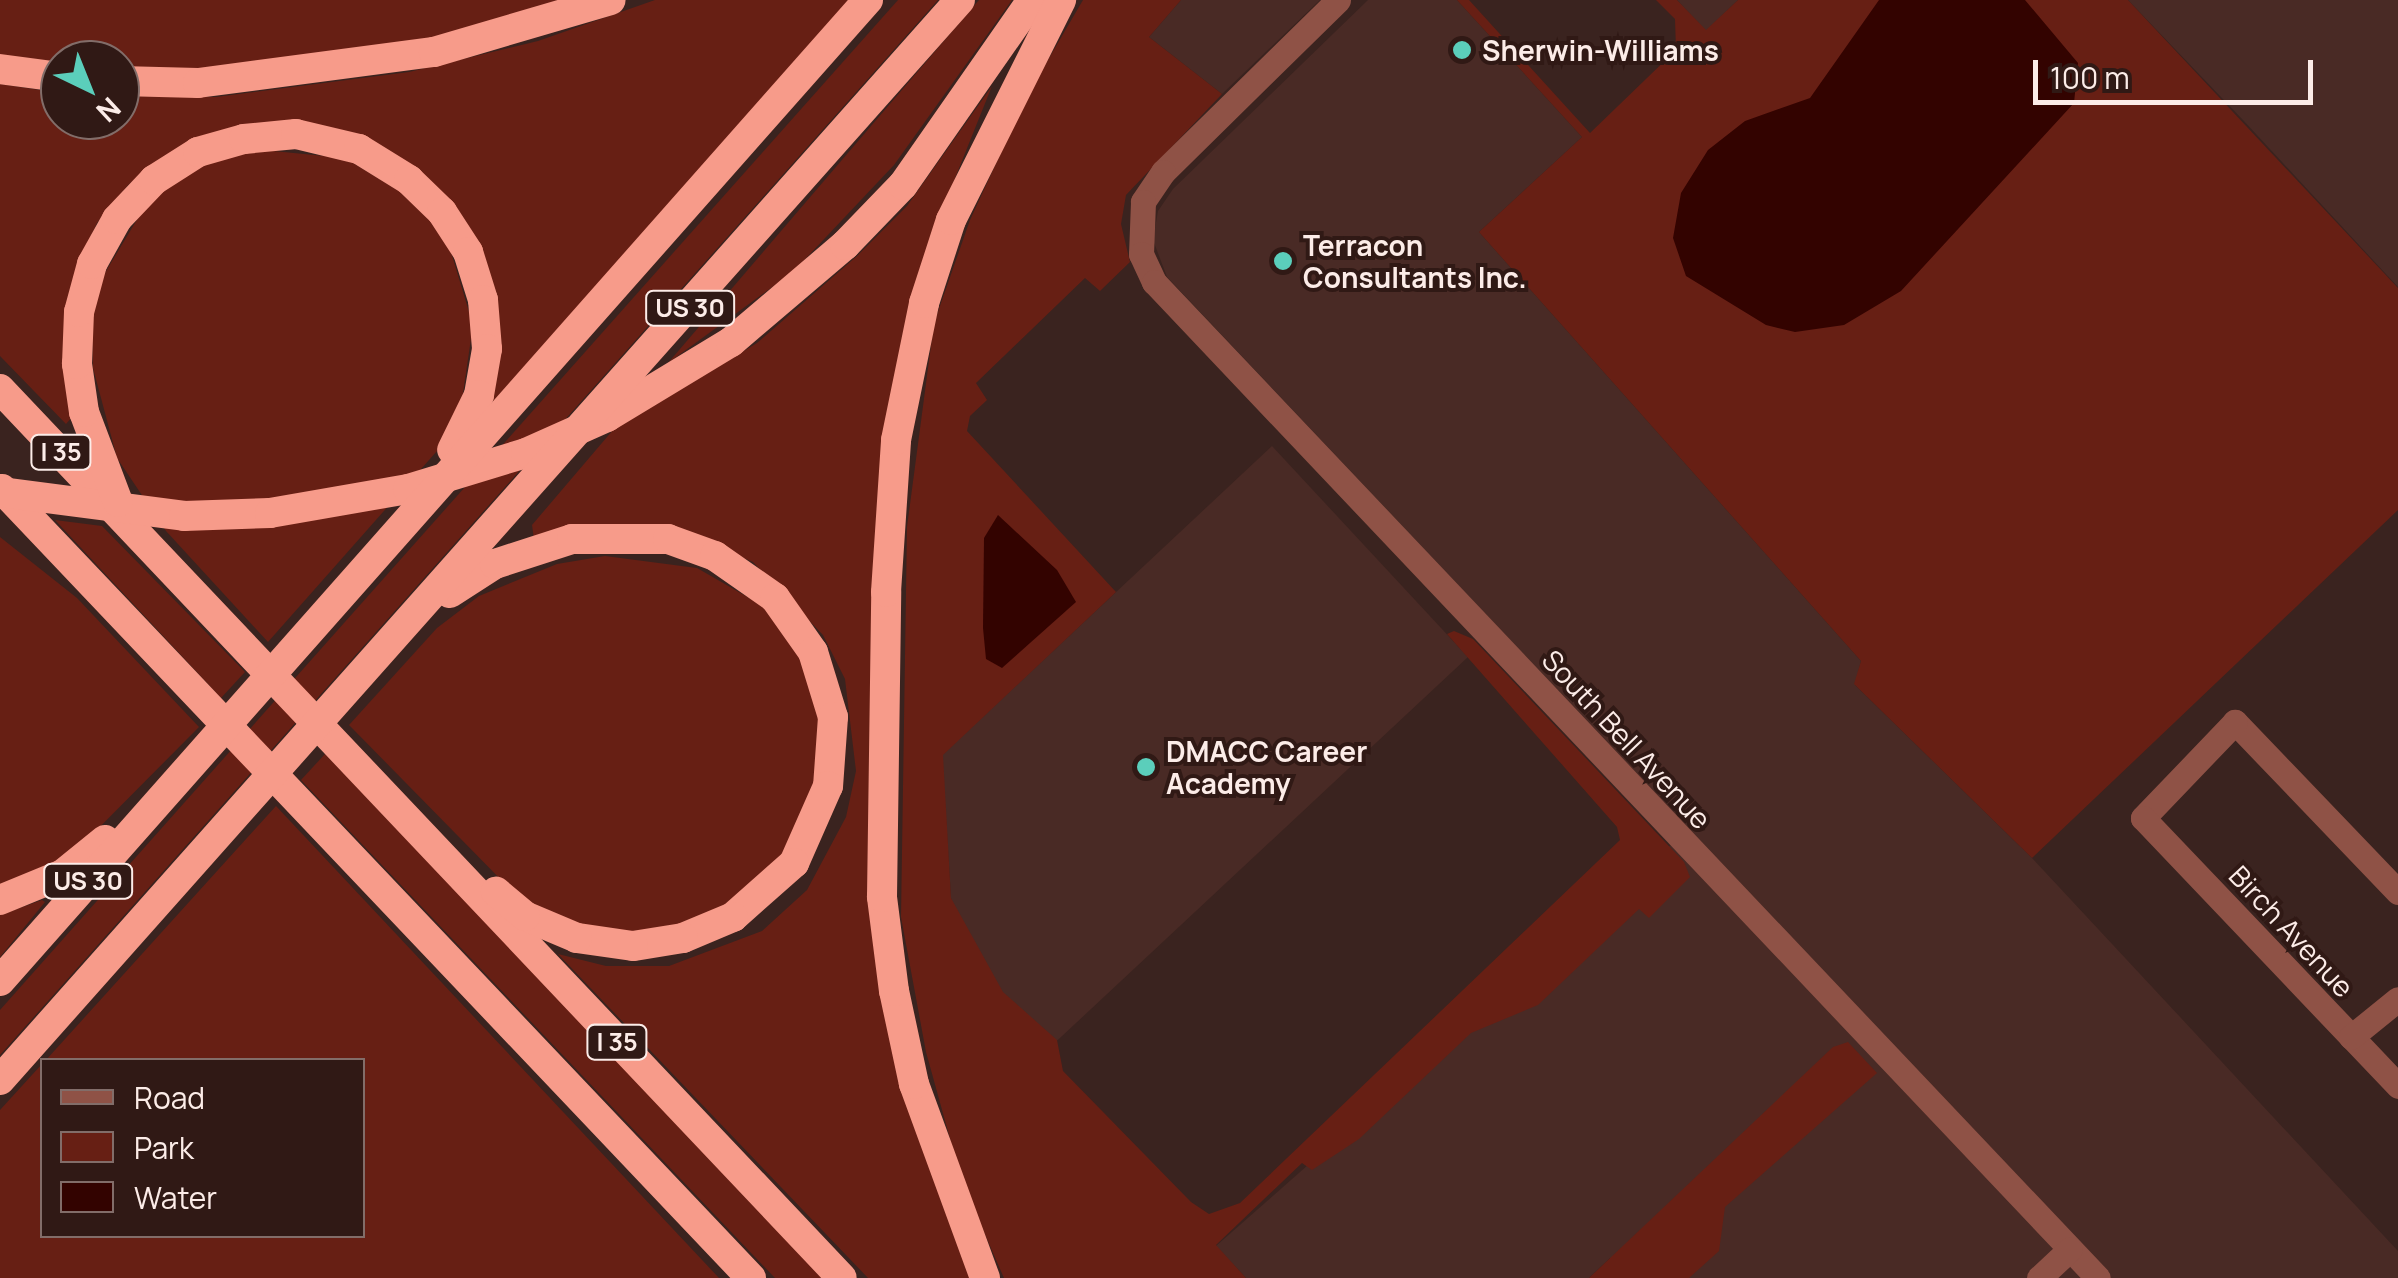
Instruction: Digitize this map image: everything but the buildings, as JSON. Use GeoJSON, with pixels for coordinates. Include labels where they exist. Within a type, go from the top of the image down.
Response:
{"type":"FeatureCollection","features":[{"type":"Feature","properties":{"kind":"highway"},"geometry":{"type":"LineString","coordinates":[[140,82],[198,83],[363,64],[532,28],[611,0]]}},
{"type":"Feature","properties":{"kind":"highway","name":"US 30"},"geometry":{"type":"LineString","coordinates":[[0,981],[868,0]]}},
{"type":"Feature","properties":{"kind":"highway","name":"US 30"},"geometry":{"type":"LineString","coordinates":[[0,1080],[960,0]]}},
{"type":"Feature","properties":{"kind":"highway"},"geometry":{"type":"LineString","coordinates":[[0,490],[184,516],[270,513],[408,490],[526,452],[666,386],[784,303],[903,185],[1032,0]]}},
{"type":"Feature","properties":{"kind":"highway"},"geometry":{"type":"LineString","coordinates":[[985,1278],[914,1084],[894,991],[882,897],[886,592],[896,440],[924,303],[951,220],[1060,0]]}},
{"type":"Feature","properties":{"kind":"highway"},"geometry":{"type":"LineString","coordinates":[[0,69],[40,74]]}},
{"type":"Feature","properties":{"kind":"highway"},"geometry":{"type":"LineString","coordinates":[[122,514],[84,412],[77,364],[80,312],[92,264],[117,219],[154,180],[198,152],[244,139],[296,134],[358,149],[409,180],[442,212],[468,252],[483,300],[487,349],[479,395],[459,440],[377,552]]}},
{"type":"Feature","properties":{"kind":"highway","name":"I 35"},"geometry":{"type":"LineString","coordinates":[[0,389],[842,1278]]}},
{"type":"Feature","properties":{"kind":"highway","name":"I 35"},"geometry":{"type":"LineString","coordinates":[[0,490],[751,1278]]}},
{"type":"Feature","properties":{"kind":"highway"},"geometry":{"type":"LineString","coordinates":[[0,521],[135,628]]}},
{"type":"Feature","properties":{"kind":"highway"},"geometry":{"type":"LineString","coordinates":[[393,806],[526,916],[577,938],[633,946],[683,938],[733,917],[794,863],[823,801],[832,756],[825,682],[794,623],[775,598],[715,556],[668,539],[616,535],[533,549],[495,564],[418,613]]}},
{"type":"Feature","properties":{"kind":"highway"},"geometry":{"type":"LineString","coordinates":[[0,900],[63,874],[176,781]]}},
{"type":"Feature","properties":{"kind":"street","name":"South Bell Avenue"},"geometry":{"type":"LineString","coordinates":[[1338,0],[1163,172],[1143,202],[1139,227],[1141,254],[1174,306],[2098,1278]]}},
{"type":"Feature","properties":{"kind":"street","name":"Birch Avenue"},"geometry":{"type":"LineString","coordinates":[[2398,892],[2235,722],[2143,818],[2398,1086]]}},
{"type":"Feature","properties":{"kind":"street"},"geometry":{"type":"LineString","coordinates":[[2351,1037],[2398,999]]}},
{"type":"Feature","properties":{"kind":"street"},"geometry":{"type":"LineString","coordinates":[[2040,1278],[2070,1249]]}},
{"type":"Feature","properties":{"kind":"shaded area"},"geometry":{"type":"Polygon","coordinates":[[[1181,0],[1320,0],[1222,94],[1149,37],[1181,0]]]}},
{"type":"Feature","properties":{"kind":"shaded area"},"geometry":{"type":"Polygon","coordinates":[[[1368,0],[1457,0],[1582,137],[1479,232],[1861,661],[1855,685],[2032,858],[2398,1251],[2398,1278],[1629,1278],[1610,1258],[1589,1278],[1246,1278],[1216,1246],[1689,829],[1167,277],[1153,240],[1158,211],[1173,189],[1368,0]]]}},
{"type":"Feature","properties":{"kind":"shaded area"},"geometry":{"type":"Polygon","coordinates":[[[1677,0],[1738,0],[1706,31],[1677,0]]]}},
{"type":"Feature","properties":{"kind":"shaded area"},"geometry":{"type":"Polygon","coordinates":[[[2128,0],[2398,0],[2398,287],[2243,120],[2128,0]]]}},
{"type":"Feature","properties":{"kind":"shaded area","name":"DMACC Career Academy"},"geometry":{"type":"Polygon","coordinates":[[[1272,446],[1468,657],[1000,1094],[951,898],[942,755],[1272,446]]]}},
{"type":"Feature","properties":{"kind":"green space"},"geometry":{"type":"Polygon","coordinates":[[[0,0],[572,0],[461,33],[218,70],[140,69],[140,40],[40,40],[40,63],[0,55],[0,0]]]}},
{"type":"Feature","properties":{"kind":"green space"},"geometry":{"type":"Polygon","coordinates":[[[655,0],[850,0],[493,402],[497,307],[379,145],[202,138],[164,156],[128,185],[97,223],[76,269],[73,416],[66,424],[0,356],[0,84],[40,90],[40,140],[140,140],[140,96],[216,97],[409,72],[538,41],[655,0]]]}},
{"type":"Feature","properties":{"kind":"green space"},"geometry":{"type":"Polygon","coordinates":[[[898,0],[938,0],[0,1055],[0,1010],[898,0]]]}},
{"type":"Feature","properties":{"kind":"green space"},"geometry":{"type":"Polygon","coordinates":[[[979,0],[1012,0],[894,165],[793,272],[668,363],[979,0]]]}},
{"type":"Feature","properties":{"kind":"green space"},"geometry":{"type":"Polygon","coordinates":[[[1083,0],[1181,0],[1149,37],[1222,94],[1126,195],[1121,224],[1130,262],[1100,291],[1085,278],[976,383],[987,400],[970,416],[967,431],[1116,592],[943,755],[951,898],[1003,992],[1057,1040],[1063,1071],[1191,1202],[1209,1214],[1240,1203],[1620,840],[1617,827],[1447,634],[1454,631],[1473,639],[1684,862],[1690,877],[1649,918],[1639,909],[1538,1005],[1471,1033],[1359,1139],[1312,1170],[1302,1163],[1216,1245],[1246,1278],[1004,1278],[962,1182],[926,1052],[901,917],[907,527],[934,323],[970,220],[1028,94],[1083,0]]]}},
{"type":"Feature","properties":{"kind":"green space"},"geometry":{"type":"Polygon","coordinates":[[[1457,0],[1469,0],[1590,133],[1676,50],[1675,19],[1656,0],[1677,0],[1706,30],[1738,0],[2128,0],[2398,288],[2398,510],[2032,858],[1854,684],[1861,661],[1479,232],[1582,137],[1457,0]]]}},
{"type":"Feature","properties":{"kind":"green space"},"geometry":{"type":"Polygon","coordinates":[[[992,86],[931,238],[902,337],[871,861],[973,1278],[868,1278],[558,954],[606,966],[669,966],[762,931],[807,890],[846,817],[856,771],[845,679],[823,635],[753,562],[710,544],[534,539],[532,525],[613,430],[757,343],[857,256],[907,206],[992,86]]]}},
{"type":"Feature","properties":{"kind":"green space"},"geometry":{"type":"Polygon","coordinates":[[[263,150],[345,158],[414,200],[448,242],[473,325],[461,407],[437,451],[268,642],[166,531],[117,458],[93,368],[92,321],[100,281],[144,208],[175,180],[215,160],[263,150]]]}},
{"type":"Feature","properties":{"kind":"green space"},"geometry":{"type":"Polygon","coordinates":[[[55,520],[102,526],[245,672],[221,698],[55,520]]]}},
{"type":"Feature","properties":{"kind":"green space"},"geometry":{"type":"Polygon","coordinates":[[[0,537],[77,598],[199,727],[68,859],[0,888],[0,537]]]}},
{"type":"Feature","properties":{"kind":"green space"},"geometry":{"type":"Polygon","coordinates":[[[605,556],[697,568],[772,611],[799,642],[830,764],[774,885],[674,937],[572,928],[515,894],[349,725],[437,628],[479,596],[557,564],[605,556]]]}},
{"type":"Feature","properties":{"kind":"green space"},"geometry":{"type":"Polygon","coordinates":[[[325,754],[823,1278],[775,1278],[301,780],[325,754]]]}},
{"type":"Feature","properties":{"kind":"green space"},"geometry":{"type":"Polygon","coordinates":[[[276,806],[719,1278],[0,1278],[0,1110],[40,1066],[40,1238],[365,1238],[365,1058],[48,1058],[276,806]]]}},
{"type":"Feature","properties":{"kind":"green space"},"geometry":{"type":"Polygon","coordinates":[[[45,902],[0,957],[0,915],[45,902]]]}},
{"type":"Feature","properties":{"kind":"green space"},"geometry":{"type":"Polygon","coordinates":[[[1848,1042],[1877,1073],[1725,1207],[1719,1251],[1689,1278],[1589,1278],[1833,1047],[1848,1042]]]}},
{"type":"Feature","properties":{"kind":"water"},"geometry":{"type":"Polygon","coordinates":[[[1879,0],[2025,0],[2078,63],[2074,103],[1901,291],[1844,325],[1795,332],[1766,325],[1686,276],[1673,238],[1681,193],[1708,150],[1745,121],[1810,98],[1879,0]]]}},
{"type":"Feature","properties":{"kind":"water"},"geometry":{"type":"Polygon","coordinates":[[[998,515],[1057,570],[1076,602],[1002,668],[986,659],[983,628],[984,538],[998,515]]]}},
{"type":"Feature","properties":{"kind":"place","name":"Sherwin-Williams"},"geometry":{"type":"Point","coordinates":[1462,50]}},
{"type":"Feature","properties":{"kind":"place","name":"Terracon Consultants Inc."},"geometry":{"type":"Point","coordinates":[1283,261]}},
{"type":"Feature","properties":{"kind":"place","name":"DMACC Career Academy"},"geometry":{"type":"Point","coordinates":[1146,767]}}]}
